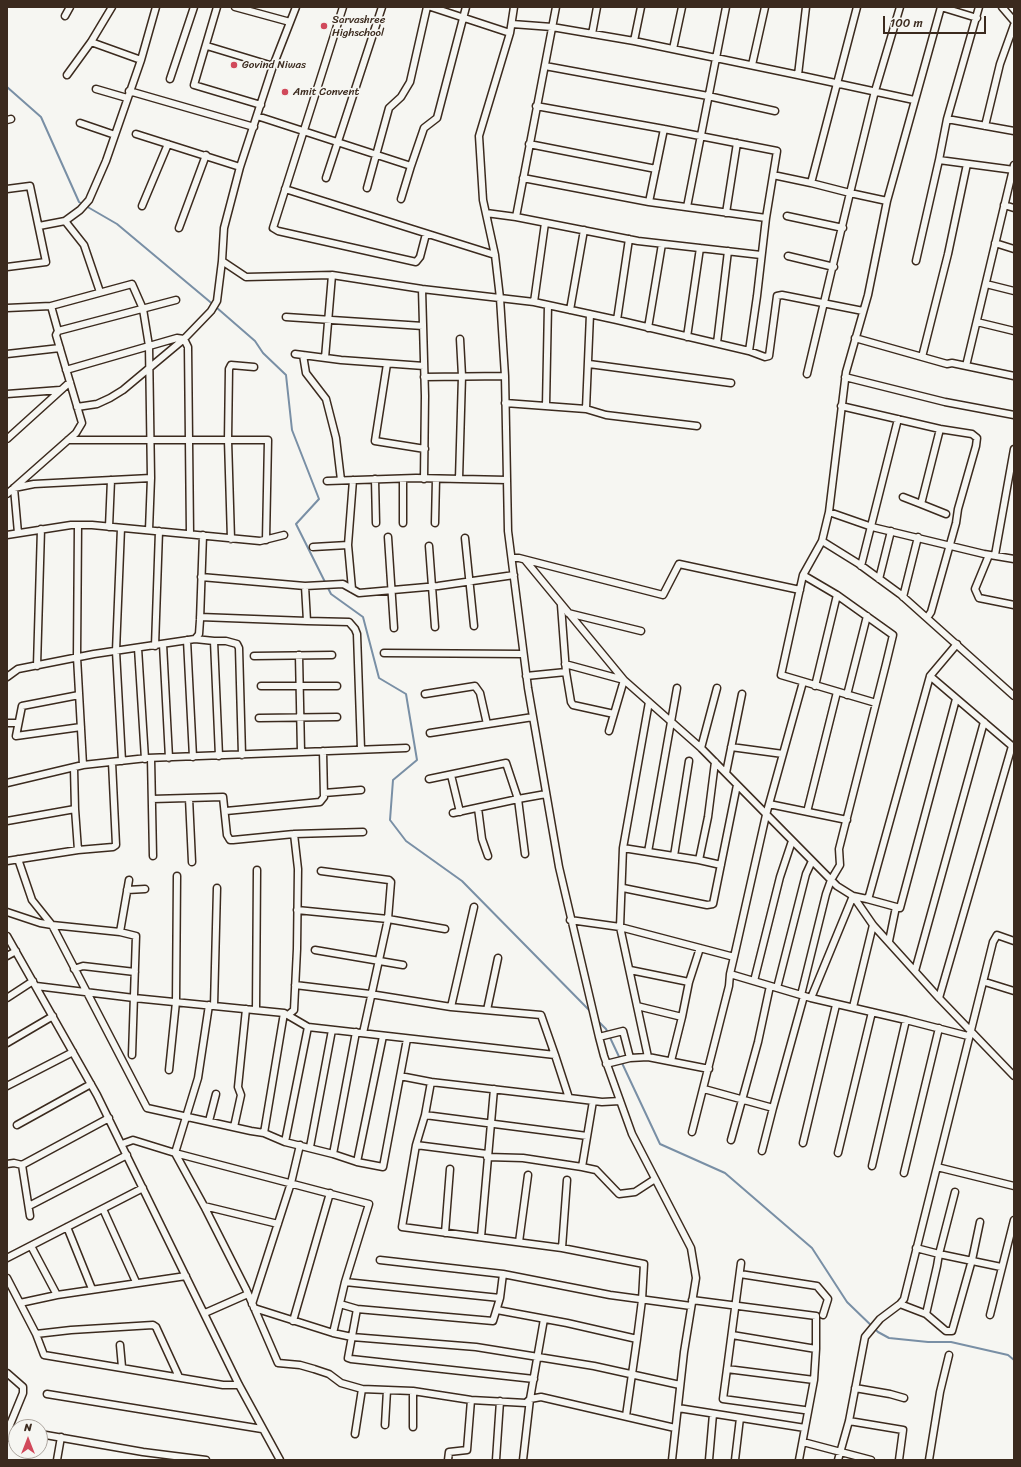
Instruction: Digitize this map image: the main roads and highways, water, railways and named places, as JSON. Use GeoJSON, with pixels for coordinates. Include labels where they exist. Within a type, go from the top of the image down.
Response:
{"type":"FeatureCollection","features":[{"type":"Feature","properties":{"kind":"waterway"},"geometry":{"type":"LineString","coordinates":[[7,87],[41,117],[79,202],[117,224],[255,341],[263,353],[286,375],[292,430],[319,499],[296,524],[331,594],[363,617],[379,678],[406,694],[417,760],[393,780],[390,820],[406,841],[462,881],[591,1012]]}},
{"type":"Feature","properties":{"kind":"waterway"},"geometry":{"type":"LineString","coordinates":[[596,1019],[606,1029],[660,1144],[725,1173],[812,1248],[847,1302],[878,1332],[889,1338],[928,1342],[951,1342],[1008,1355],[1014,1360]]}},
{"type":"Feature","properties":{"kind":"place","name":"Sarvashree Highschool"},"geometry":{"type":"Point","coordinates":[324,26]}},
{"type":"Feature","properties":{"kind":"place","name":"Govind Niwas"},"geometry":{"type":"Point","coordinates":[234,65]}},
{"type":"Feature","properties":{"kind":"place","name":"Amit Convent"},"geometry":{"type":"Point","coordinates":[285,92]}}]}
